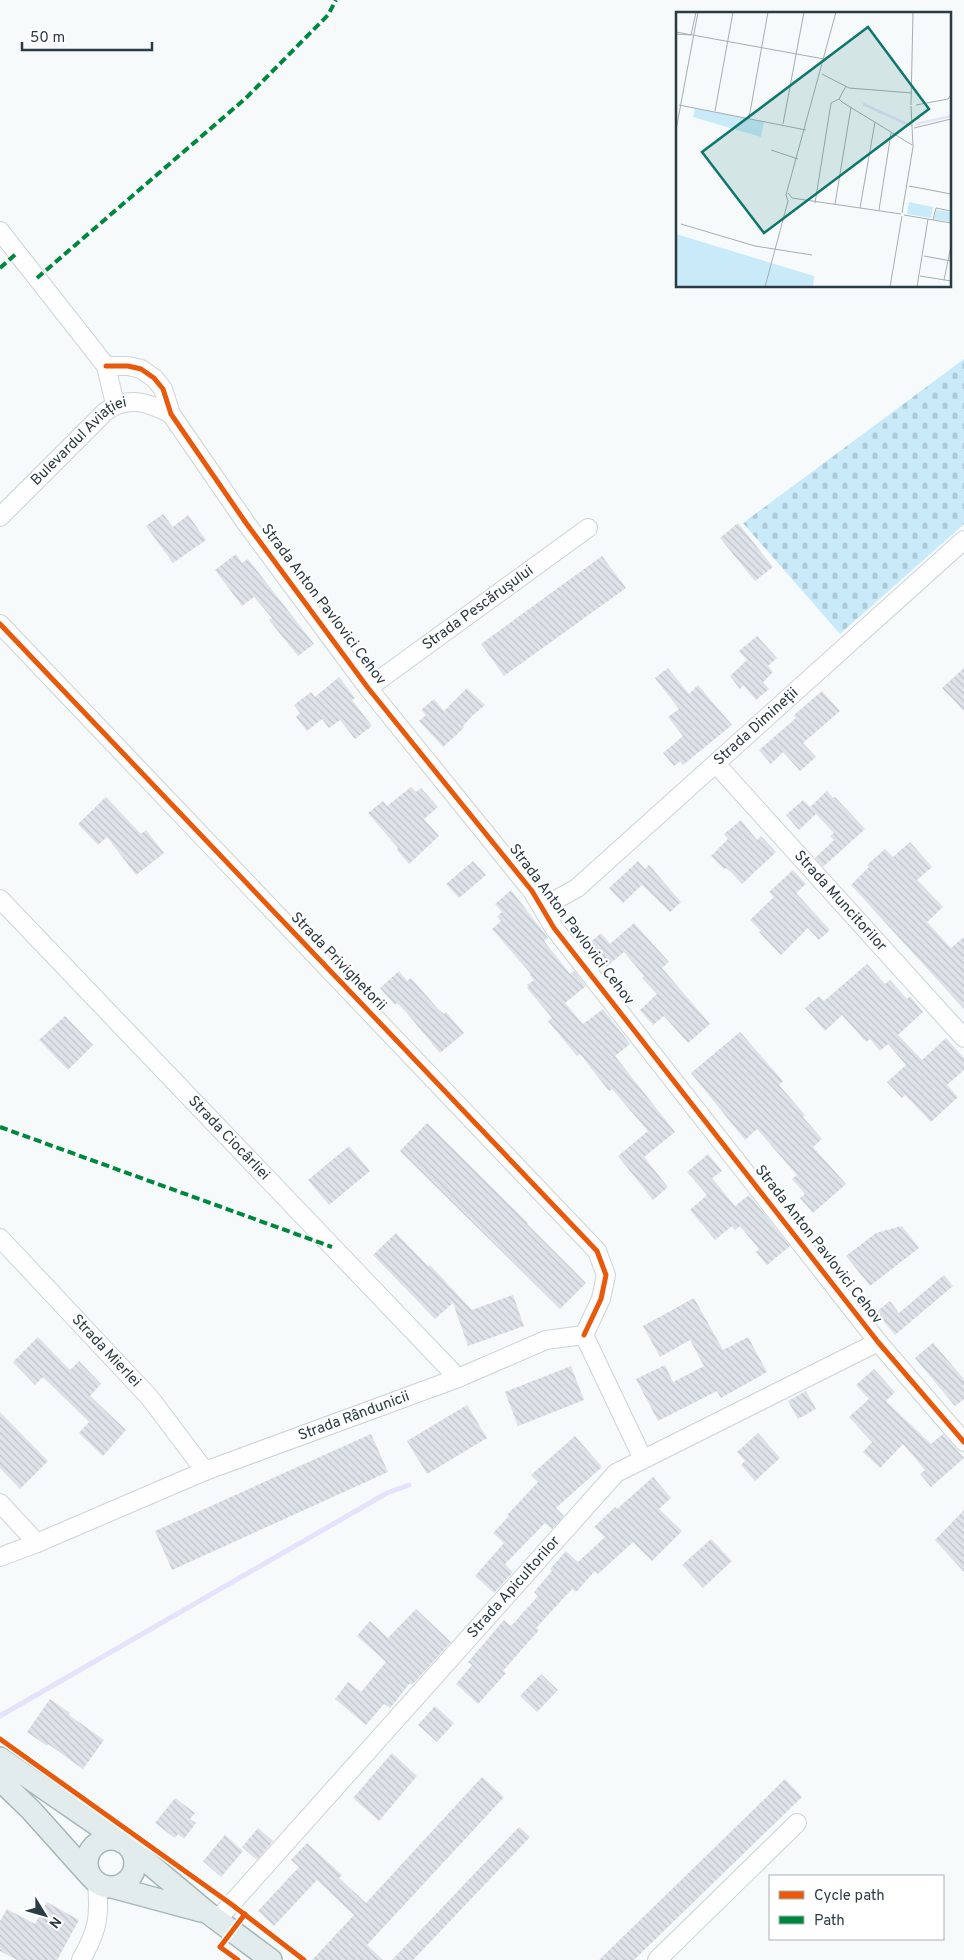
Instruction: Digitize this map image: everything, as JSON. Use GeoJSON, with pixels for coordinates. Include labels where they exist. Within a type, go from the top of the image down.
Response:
{"type":"FeatureCollection","features":[{"type":"Feature","properties":{"kind":"main road"},"geometry":{"type":"LineString","coordinates":[[0,1758],[125,1844],[213,1916],[271,1960]]}},
{"type":"Feature","properties":{"kind":"main road"},"geometry":{"type":"LineString","coordinates":[[0,1780],[100,1882],[213,1916]]}},
{"type":"Feature","properties":{"kind":"main road"},"geometry":{"type":"LineString","coordinates":[[108,1839],[125,1844],[134,1860],[132,1874],[120,1885],[100,1882],[88,1869],[89,1853],[94,1846],[108,1839]]}},
{"type":"Feature","properties":{"kind":"street"},"geometry":{"type":"LineString","coordinates":[[0,231],[106,366],[115,404]]}},
{"type":"Feature","properties":{"kind":"street"},"geometry":{"type":"LineString","coordinates":[[106,366],[128,366],[141,369],[154,378],[163,389],[170,414]]}},
{"type":"Feature","properties":{"kind":"street","name":"Bulevardul Aviației"},"geometry":{"type":"LineString","coordinates":[[0,517],[115,404],[140,402],[170,414]]}},
{"type":"Feature","properties":{"kind":"street","name":"Strada Anton Pavlovici Cehov"},"geometry":{"type":"LineString","coordinates":[[170,414],[246,524],[368,688],[532,891],[554,928],[878,1342],[964,1442]]}},
{"type":"Feature","properties":{"kind":"street","name":"Strada Pescărușului"},"geometry":{"type":"LineString","coordinates":[[368,688],[588,528]]}},
{"type":"Feature","properties":{"kind":"street","name":"Strada Dimineții"},"geometry":{"type":"LineString","coordinates":[[543,907],[577,888],[962,546]]}},
{"type":"Feature","properties":{"kind":"street","name":"Strada Privighetorii"},"geometry":{"type":"LineString","coordinates":[[0,624],[597,1252],[606,1275],[601,1299],[584,1335]]}},
{"type":"Feature","properties":{"kind":"street","name":"Strada Muncitorilor"},"geometry":{"type":"LineString","coordinates":[[716,764],[964,1038]]}},
{"type":"Feature","properties":{"kind":"street","name":"Strada Ciocârliei"},"geometry":{"type":"LineString","coordinates":[[0,899],[458,1378]]}},
{"type":"Feature","properties":{"kind":"street","name":"Strada Mierlei"},"geometry":{"type":"LineString","coordinates":[[0,1238],[150,1398],[205,1471]]}},
{"type":"Feature","properties":{"kind":"street"},"geometry":{"type":"LineString","coordinates":[[584,1335],[643,1459]]}},
{"type":"Feature","properties":{"kind":"street","name":"Strada Rândunicii"},"geometry":{"type":"LineString","coordinates":[[0,1557],[205,1471],[458,1378],[546,1340],[584,1335]]}},
{"type":"Feature","properties":{"kind":"street","name":"Strada Apicultorilor"},"geometry":{"type":"LineString","coordinates":[[213,1916],[616,1473],[878,1342]]}},
{"type":"Feature","properties":{"kind":"street"},"geometry":{"type":"LineString","coordinates":[[0,1503],[37,1543]]}},
{"type":"Feature","properties":{"kind":"street"},"geometry":{"type":"LineString","coordinates":[[656,1960],[798,1823]]}},
{"type":"Feature","properties":{"kind":"street"},"geometry":{"type":"LineString","coordinates":[[81,1960],[91,1942],[96,1927],[100,1882]]}},
{"type":"Feature","properties":{"kind":"green space"},"geometry":{"type":"Polygon","coordinates":[[[964,359],[964,524],[840,634],[743,523],[964,359]]]}},
{"type":"Feature","properties":{"kind":"building"},"geometry":{"type":"Polygon","coordinates":[[[163,514],[173,527],[188,515],[206,540],[173,563],[146,526],[163,514]]]}},
{"type":"Feature","properties":{"kind":"building"},"geometry":{"type":"Polygon","coordinates":[[[738,523],[773,567],[755,581],[720,538],[738,523]]]}},
{"type":"Feature","properties":{"kind":"building"},"geometry":{"type":"Polygon","coordinates":[[[236,554],[242,563],[248,559],[314,644],[298,656],[269,620],[272,618],[254,597],[242,606],[215,570],[236,554]]]}},
{"type":"Feature","properties":{"kind":"building"},"geometry":{"type":"Polygon","coordinates":[[[602,556],[626,588],[504,676],[481,644],[602,556]]]}},
{"type":"Feature","properties":{"kind":"building"},"geometry":{"type":"Polygon","coordinates":[[[757,636],[777,658],[768,666],[773,672],[763,682],[769,689],[756,700],[743,685],[740,689],[730,676],[747,660],[739,651],[757,636]]]}},
{"type":"Feature","properties":{"kind":"building"},"geometry":{"type":"Polygon","coordinates":[[[668,668],[689,694],[698,685],[732,725],[683,765],[680,761],[674,766],[663,753],[683,736],[668,717],[679,709],[655,678],[668,668]]]}},
{"type":"Feature","properties":{"kind":"building"},"geometry":{"type":"Polygon","coordinates":[[[964,668],[964,711],[942,688],[964,668]]]}},
{"type":"Feature","properties":{"kind":"building"},"geometry":{"type":"Polygon","coordinates":[[[339,677],[355,698],[352,700],[372,726],[355,739],[340,720],[329,728],[322,719],[307,731],[296,717],[300,713],[294,705],[311,692],[315,697],[339,677]]]}},
{"type":"Feature","properties":{"kind":"building"},"geometry":{"type":"Polygon","coordinates":[[[467,688],[485,705],[443,747],[419,721],[426,715],[421,710],[434,699],[444,711],[467,688]]]}},
{"type":"Feature","properties":{"kind":"building"},"geometry":{"type":"Polygon","coordinates":[[[822,691],[840,711],[803,743],[816,757],[800,771],[783,752],[771,764],[759,750],[796,718],[794,715],[822,691]]]}},
{"type":"Feature","properties":{"kind":"building"},"geometry":{"type":"Polygon","coordinates":[[[411,787],[416,792],[421,788],[438,807],[424,819],[439,836],[409,864],[368,813],[383,801],[387,806],[411,787]]]}},
{"type":"Feature","properties":{"kind":"building"},"geometry":{"type":"Polygon","coordinates":[[[827,791],[865,829],[823,867],[815,858],[834,840],[830,836],[834,833],[816,814],[799,830],[786,815],[803,800],[810,807],[827,791]]]}},
{"type":"Feature","properties":{"kind":"building"},"geometry":{"type":"Polygon","coordinates":[[[106,797],[141,834],[146,830],[164,853],[136,875],[107,837],[98,845],[78,824],[106,797]]]}},
{"type":"Feature","properties":{"kind":"building"},"geometry":{"type":"Polygon","coordinates":[[[741,820],[757,840],[761,836],[776,852],[742,884],[711,856],[728,839],[724,834],[741,820]]]}},
{"type":"Feature","properties":{"kind":"building"},"geometry":{"type":"Polygon","coordinates":[[[910,842],[932,867],[917,880],[943,907],[927,922],[951,948],[964,937],[964,1009],[851,885],[869,867],[867,865],[885,849],[893,857],[910,842]]]}},
{"type":"Feature","properties":{"kind":"building"},"geometry":{"type":"Polygon","coordinates":[[[473,861],[486,875],[459,898],[446,884],[473,861]]]}},
{"type":"Feature","properties":{"kind":"building"},"geometry":{"type":"Polygon","coordinates":[[[638,861],[645,869],[649,865],[681,902],[670,912],[642,885],[623,903],[609,888],[638,861]]]}},
{"type":"Feature","properties":{"kind":"building"},"geometry":{"type":"Polygon","coordinates":[[[793,870],[806,884],[796,893],[830,930],[819,940],[808,928],[781,955],[750,920],[774,897],[769,892],[793,870]]]}},
{"type":"Feature","properties":{"kind":"building"},"geometry":{"type":"Polygon","coordinates":[[[511,890],[548,938],[544,941],[570,974],[574,971],[586,986],[565,1003],[583,1024],[603,1009],[630,1044],[615,1056],[675,1132],[644,1157],[668,1187],[653,1200],[618,1156],[648,1131],[612,1089],[609,1091],[580,1054],[577,1056],[548,1021],[552,1018],[527,988],[529,986],[527,985],[534,980],[531,974],[492,929],[501,921],[497,916],[502,912],[495,904],[511,890]]]}},
{"type":"Feature","properties":{"kind":"building"},"geometry":{"type":"Polygon","coordinates":[[[634,923],[669,962],[662,968],[710,1024],[688,1043],[664,1016],[653,1025],[640,1010],[657,994],[642,978],[644,976],[624,952],[606,967],[587,945],[601,933],[610,944],[634,923]]]}},
{"type":"Feature","properties":{"kind":"building"},"geometry":{"type":"Polygon","coordinates":[[[867,964],[885,984],[890,980],[907,999],[910,996],[923,1012],[898,1035],[922,1060],[946,1038],[964,1058],[964,1070],[947,1085],[958,1097],[931,1122],[905,1095],[902,1098],[887,1082],[906,1065],[888,1044],[880,1051],[870,1039],[866,1042],[842,1015],[825,1031],[805,1008],[819,996],[824,1001],[867,964]]]}},
{"type":"Feature","properties":{"kind":"building"},"geometry":{"type":"Polygon","coordinates":[[[399,971],[407,981],[411,978],[438,1009],[444,1014],[446,1012],[464,1033],[440,1053],[406,1012],[397,1003],[395,1005],[380,988],[399,971]]]}},
{"type":"Feature","properties":{"kind":"building"},"geometry":{"type":"Polygon","coordinates":[[[65,1016],[93,1045],[68,1070],[39,1040],[65,1016]]]}},
{"type":"Feature","properties":{"kind":"building"},"geometry":{"type":"Polygon","coordinates":[[[740,1032],[783,1081],[779,1085],[805,1115],[803,1117],[822,1139],[813,1147],[846,1184],[813,1213],[800,1198],[805,1194],[792,1179],[797,1175],[757,1129],[745,1140],[691,1073],[740,1032]]]}},
{"type":"Feature","properties":{"kind":"building"},"geometry":{"type":"Polygon","coordinates":[[[427,1123],[586,1283],[560,1309],[400,1151],[427,1123]]]}},
{"type":"Feature","properties":{"kind":"building"},"geometry":{"type":"Polygon","coordinates":[[[349,1146],[370,1171],[329,1205],[308,1180],[349,1146]]]}},
{"type":"Feature","properties":{"kind":"building"},"geometry":{"type":"Polygon","coordinates":[[[708,1154],[722,1171],[712,1178],[735,1206],[749,1195],[790,1246],[767,1265],[756,1252],[759,1249],[740,1226],[735,1230],[732,1226],[715,1240],[690,1210],[707,1195],[687,1172],[708,1154]]]}},
{"type":"Feature","properties":{"kind":"building"},"geometry":{"type":"Polygon","coordinates":[[[902,1226],[919,1248],[870,1286],[846,1256],[876,1233],[902,1226]]]}},
{"type":"Feature","properties":{"kind":"building"},"geometry":{"type":"Polygon","coordinates":[[[396,1233],[429,1267],[430,1265],[472,1310],[513,1295],[524,1326],[468,1346],[453,1303],[435,1319],[373,1255],[396,1233]]]}},
{"type":"Feature","properties":{"kind":"building"},"geometry":{"type":"Polygon","coordinates":[[[944,1275],[953,1286],[895,1335],[876,1312],[890,1301],[899,1313],[944,1275]]]}},
{"type":"Feature","properties":{"kind":"building"},"geometry":{"type":"Polygon","coordinates":[[[694,1298],[723,1350],[748,1337],[767,1372],[721,1398],[717,1391],[658,1421],[636,1379],[665,1365],[673,1382],[704,1366],[690,1340],[660,1357],[643,1326],[694,1298]]]}},
{"type":"Feature","properties":{"kind":"building"},"geometry":{"type":"Polygon","coordinates":[[[38,1337],[70,1370],[79,1361],[101,1384],[90,1396],[126,1430],[103,1456],[79,1433],[89,1422],[43,1377],[35,1385],[13,1362],[38,1337]]]}},
{"type":"Feature","properties":{"kind":"building"},"geometry":{"type":"Polygon","coordinates":[[[933,1343],[964,1379],[964,1399],[955,1406],[915,1358],[933,1343]]]}},
{"type":"Feature","properties":{"kind":"building"},"geometry":{"type":"Polygon","coordinates":[[[571,1366],[584,1400],[518,1426],[505,1392],[571,1366]]]}},
{"type":"Feature","properties":{"kind":"building"},"geometry":{"type":"Polygon","coordinates":[[[874,1369],[895,1392],[886,1401],[931,1444],[943,1434],[964,1458],[931,1487],[920,1474],[925,1470],[903,1444],[880,1468],[863,1452],[872,1442],[849,1417],[869,1399],[856,1385],[874,1369]]]}},
{"type":"Feature","properties":{"kind":"building"},"geometry":{"type":"Polygon","coordinates":[[[806,1391],[816,1409],[798,1419],[788,1401],[806,1391]]]}},
{"type":"Feature","properties":{"kind":"building"},"geometry":{"type":"Polygon","coordinates":[[[467,1405],[487,1438],[427,1474],[407,1441],[467,1405]]]}},
{"type":"Feature","properties":{"kind":"building"},"geometry":{"type":"Polygon","coordinates":[[[0,1412],[48,1461],[20,1489],[0,1468],[0,1412]]]}},
{"type":"Feature","properties":{"kind":"building"},"geometry":{"type":"Polygon","coordinates":[[[758,1433],[780,1458],[755,1481],[741,1465],[745,1461],[737,1452],[758,1433]]]}},
{"type":"Feature","properties":{"kind":"building"},"geometry":{"type":"Polygon","coordinates":[[[371,1434],[388,1472],[172,1570],[155,1531],[371,1434]]]}},
{"type":"Feature","properties":{"kind":"building"},"geometry":{"type":"Polygon","coordinates":[[[575,1436],[602,1467],[556,1508],[564,1516],[552,1529],[545,1523],[505,1564],[513,1572],[494,1593],[475,1576],[504,1543],[493,1533],[538,1482],[531,1475],[575,1436]]]}},
{"type":"Feature","properties":{"kind":"building"},"geometry":{"type":"Polygon","coordinates":[[[653,1477],[671,1498],[659,1509],[682,1531],[652,1561],[633,1542],[598,1574],[595,1571],[576,1592],[572,1589],[536,1628],[539,1630],[503,1671],[506,1673],[478,1704],[456,1684],[472,1665],[468,1662],[504,1620],[511,1626],[538,1596],[534,1592],[552,1571],[550,1569],[566,1551],[578,1562],[605,1537],[594,1527],[615,1507],[617,1509],[653,1477]]]}},
{"type":"Feature","properties":{"kind":"building"},"geometry":{"type":"Polygon","coordinates":[[[964,1510],[964,1572],[935,1540],[964,1510]]]}},
{"type":"Feature","properties":{"kind":"building"},"geometry":{"type":"Polygon","coordinates":[[[711,1539],[732,1561],[703,1588],[682,1565],[711,1539]]]}},
{"type":"Feature","properties":{"kind":"building"},"geometry":{"type":"Polygon","coordinates":[[[416,1609],[451,1642],[412,1685],[410,1683],[390,1708],[384,1704],[366,1725],[335,1699],[348,1682],[361,1692],[386,1662],[357,1636],[370,1621],[388,1638],[416,1609]]]}},
{"type":"Feature","properties":{"kind":"building"},"geometry":{"type":"Polygon","coordinates":[[[541,1674],[558,1690],[537,1712],[520,1696],[541,1674]]]}},
{"type":"Feature","properties":{"kind":"building"},"geometry":{"type":"Polygon","coordinates":[[[50,1699],[104,1740],[83,1769],[48,1744],[47,1746],[27,1732],[50,1699]]]}},
{"type":"Feature","properties":{"kind":"building"},"geometry":{"type":"Polygon","coordinates":[[[435,1706],[454,1723],[437,1742],[418,1725],[435,1706]]]}},
{"type":"Feature","properties":{"kind":"building"},"geometry":{"type":"Polygon","coordinates":[[[392,1753],[417,1776],[379,1821],[353,1798],[392,1753]]]}},
{"type":"Feature","properties":{"kind":"building"},"geometry":{"type":"Polygon","coordinates":[[[482,1777],[504,1797],[367,1945],[383,1960],[312,1960],[354,1915],[317,1880],[274,1926],[258,1911],[299,1867],[291,1860],[307,1843],[342,1875],[339,1878],[366,1903],[482,1777]]]}},
{"type":"Feature","properties":{"kind":"building"},"geometry":{"type":"Polygon","coordinates":[[[785,1779],[802,1797],[634,1960],[599,1960],[785,1779]]]}},
{"type":"Feature","properties":{"kind":"building"},"geometry":{"type":"Polygon","coordinates":[[[175,1798],[195,1813],[190,1819],[196,1823],[184,1839],[178,1834],[175,1838],[155,1823],[175,1798]]]}},
{"type":"Feature","properties":{"kind":"building"},"geometry":{"type":"Polygon","coordinates":[[[519,1827],[530,1837],[413,1960],[392,1960],[519,1827]]]}},
{"type":"Feature","properties":{"kind":"building"},"geometry":{"type":"Polygon","coordinates":[[[258,1828],[273,1841],[257,1860],[242,1847],[258,1828]]]}},
{"type":"Feature","properties":{"kind":"building"},"geometry":{"type":"Polygon","coordinates":[[[225,1835],[243,1851],[221,1877],[203,1861],[225,1835]]]}},
{"type":"Feature","properties":{"kind":"building"},"geometry":{"type":"Polygon","coordinates":[[[47,1902],[79,1920],[57,1960],[17,1960],[0,1951],[0,1921],[7,1909],[35,1924],[47,1902]]]}},
{"type":"Feature","properties":{"kind":"waterway"},"geometry":{"type":"LineString","coordinates":[[0,1716],[387,1493],[409,1485]]}},
{"type":"Feature","properties":{"kind":"marked path"},"geometry":{"type":"LineString","coordinates":[[37,278],[246,98],[328,15],[336,0]]}},
{"type":"Feature","properties":{"kind":"marked path"},"geometry":{"type":"LineString","coordinates":[[0,268],[17,253]]}},
{"type":"Feature","properties":{"kind":"marked path"},"geometry":{"type":"LineString","coordinates":[[0,1127],[332,1247]]}},
{"type":"Feature","properties":{"kind":"cycle path"},"geometry":{"type":"LineString","coordinates":[[106,366],[128,366],[141,369],[154,378],[163,389],[171,414],[246,523],[368,688],[532,891],[554,928],[878,1342],[964,1442]]}},
{"type":"Feature","properties":{"kind":"cycle path"},"geometry":{"type":"LineString","coordinates":[[0,624],[597,1251],[606,1275],[601,1299],[584,1335]]}},
{"type":"Feature","properties":{"kind":"cycle path"},"geometry":{"type":"LineString","coordinates":[[0,1739],[231,1904],[304,1960]]}},
{"type":"Feature","properties":{"kind":"cycle path"},"geometry":{"type":"LineString","coordinates":[[238,1960],[220,1947],[245,1914]]}}]}
